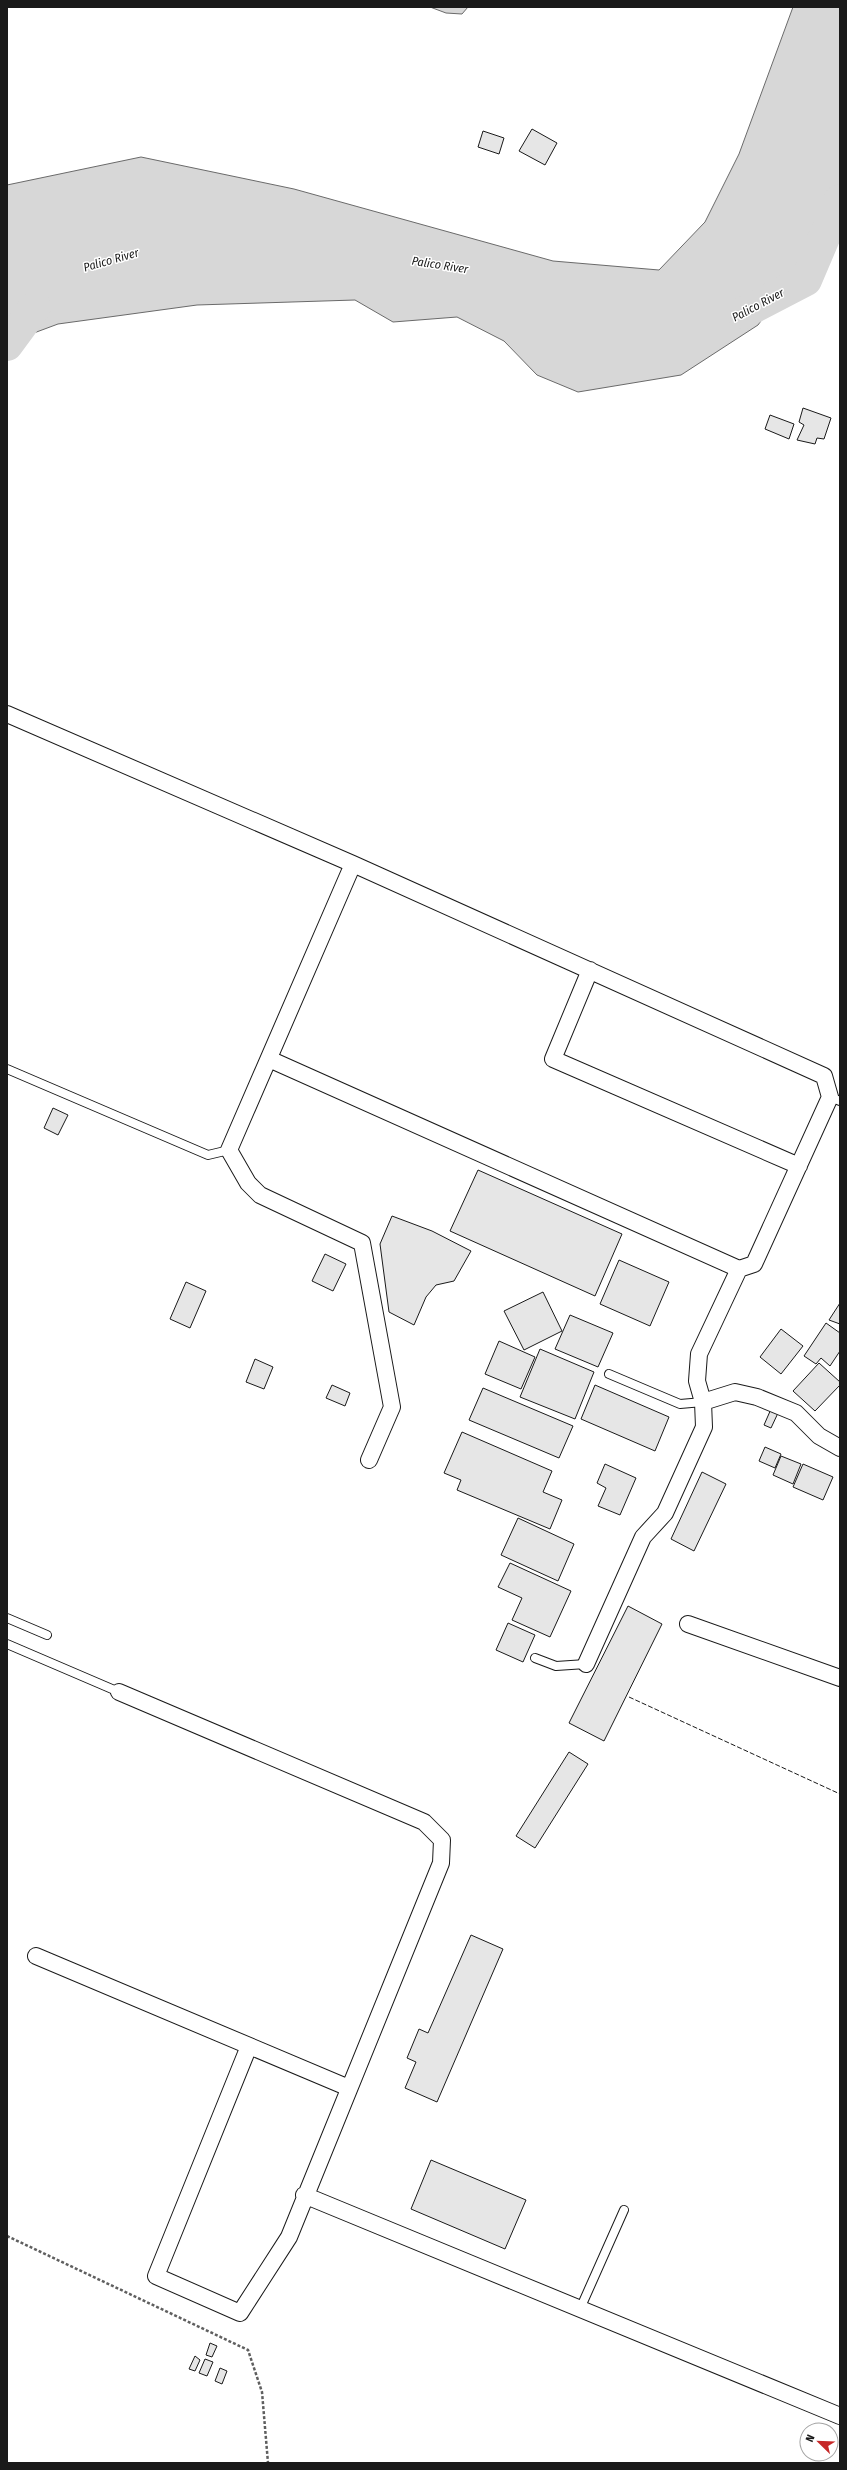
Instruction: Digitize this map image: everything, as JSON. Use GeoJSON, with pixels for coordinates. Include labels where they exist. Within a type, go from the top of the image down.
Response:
{"type":"FeatureCollection","features":[{"type":"Feature","properties":{"kind":"street"},"geometry":{"type":"LineString","coordinates":[[7,714],[353,864],[824,1076],[835,1099],[799,1166],[754,1264],[738,1269],[269,1059]]}},
{"type":"Feature","properties":{"kind":"street"},"geometry":{"type":"LineString","coordinates":[[353,864],[229,1150],[248,1183],[260,1195],[362,1243],[392,1407],[369,1460]]}},
{"type":"Feature","properties":{"kind":"street"},"geometry":{"type":"LineString","coordinates":[[590,970],[553,1059],[799,1166]]}},
{"type":"Feature","properties":{"kind":"street"},"geometry":{"type":"LineString","coordinates":[[586,1664],[643,1537],[664,1513],[704,1427],[703,1402],[696,1381],[699,1354],[738,1269]]}},
{"type":"Feature","properties":{"kind":"street"},"geometry":{"type":"LineString","coordinates":[[703,1402],[735,1392],[757,1397],[796,1413],[819,1436],[840,1448]]}},
{"type":"Feature","properties":{"kind":"street"},"geometry":{"type":"LineString","coordinates":[[688,1624],[840,1678]]}},
{"type":"Feature","properties":{"kind":"street"},"geometry":{"type":"LineString","coordinates":[[119,1692],[424,1822],[442,1840],[441,1863],[304,2195],[289,2237],[240,2313],[156,2276],[249,2046]]}},
{"type":"Feature","properties":{"kind":"street"},"geometry":{"type":"LineString","coordinates":[[36,1956],[349,2088]]}},
{"type":"Feature","properties":{"kind":"street"},"geometry":{"type":"LineString","coordinates":[[304,2195],[840,2416]]}},
{"type":"Feature","properties":{"kind":"lane"},"geometry":{"type":"LineString","coordinates":[[7,1069],[208,1155],[229,1150]]}},
{"type":"Feature","properties":{"kind":"lane"},"geometry":{"type":"LineString","coordinates":[[609,1374],[680,1404],[703,1402]]}},
{"type":"Feature","properties":{"kind":"lane"},"geometry":{"type":"LineString","coordinates":[[7,1618],[47,1635]]}},
{"type":"Feature","properties":{"kind":"lane"},"geometry":{"type":"LineString","coordinates":[[7,1644],[119,1692]]}},
{"type":"Feature","properties":{"kind":"lane"},"geometry":{"type":"LineString","coordinates":[[535,1658],[556,1666],[586,1664]]}},
{"type":"Feature","properties":{"kind":"lane"},"geometry":{"type":"LineString","coordinates":[[580,2309],[624,2210]]}},
{"type":"Feature","properties":{"kind":"path"},"geometry":{"type":"LineString","coordinates":[[7,2236],[248,2350],[262,2392],[268,2463]]}},
{"type":"Feature","properties":{"kind":"water"},"geometry":{"type":"Polygon","coordinates":[[[430,7],[468,7],[462,14],[446,13],[430,7]]]}},
{"type":"Feature","properties":{"kind":"water"},"geometry":{"type":"Polygon","coordinates":[[[793,7],[840,7],[840,209],[835,220],[758,325],[681,375],[578,392],[537,375],[504,341],[457,317],[393,322],[355,300],[197,305],[58,324],[7,343],[7,185],[141,157],[294,189],[553,261],[659,270],[705,222],[739,154],[793,7]]]}},
{"type":"Feature","properties":{"kind":"building"},"geometry":{"type":"Polygon","coordinates":[[[532,129],[557,143],[545,165],[519,151],[532,129]]]}},
{"type":"Feature","properties":{"kind":"building"},"geometry":{"type":"Polygon","coordinates":[[[483,131],[504,138],[499,154],[478,147],[483,131]]]}},
{"type":"Feature","properties":{"kind":"building"},"geometry":{"type":"Polygon","coordinates":[[[803,408],[831,418],[824,439],[817,438],[815,444],[797,440],[804,425],[799,422],[803,408]]]}},
{"type":"Feature","properties":{"kind":"building"},"geometry":{"type":"Polygon","coordinates":[[[770,415],[794,424],[789,439],[765,429],[770,415]]]}},
{"type":"Feature","properties":{"kind":"building"},"geometry":{"type":"Polygon","coordinates":[[[53,1108],[68,1115],[58,1135],[44,1128],[53,1108]]]}},
{"type":"Feature","properties":{"kind":"building"},"geometry":{"type":"Polygon","coordinates":[[[478,1170],[622,1234],[595,1296],[450,1231],[478,1170]]]}},
{"type":"Feature","properties":{"kind":"building"},"geometry":{"type":"Polygon","coordinates":[[[392,1216],[432,1231],[471,1251],[454,1281],[436,1285],[426,1297],[414,1325],[389,1312],[380,1244],[392,1216]]]}},
{"type":"Feature","properties":{"kind":"building"},"geometry":{"type":"Polygon","coordinates":[[[325,1254],[346,1264],[333,1291],[312,1281],[325,1254]]]}},
{"type":"Feature","properties":{"kind":"building"},"geometry":{"type":"Polygon","coordinates":[[[619,1260],[669,1282],[650,1326],[600,1304],[619,1260]]]}},
{"type":"Feature","properties":{"kind":"building"},"geometry":{"type":"Polygon","coordinates":[[[186,1282],[206,1291],[190,1328],[170,1319],[186,1282]]]}},
{"type":"Feature","properties":{"kind":"building"},"geometry":{"type":"Polygon","coordinates":[[[543,1292],[562,1331],[524,1350],[504,1311],[543,1292]]]}},
{"type":"Feature","properties":{"kind":"building"},"geometry":{"type":"Polygon","coordinates":[[[840,1303],[840,1324],[829,1320],[840,1303]]]}},
{"type":"Feature","properties":{"kind":"building"},"geometry":{"type":"Polygon","coordinates":[[[570,1315],[613,1333],[598,1367],[555,1349],[570,1315]]]}},
{"type":"Feature","properties":{"kind":"building"},"geometry":{"type":"Polygon","coordinates":[[[826,1323],[840,1333],[840,1351],[830,1366],[821,1358],[816,1364],[804,1356],[826,1323]]]}},
{"type":"Feature","properties":{"kind":"building"},"geometry":{"type":"Polygon","coordinates":[[[781,1329],[803,1346],[781,1374],[760,1357],[781,1329]]]}},
{"type":"Feature","properties":{"kind":"building"},"geometry":{"type":"Polygon","coordinates":[[[499,1341],[535,1357],[521,1389],[485,1374],[499,1341]]]}},
{"type":"Feature","properties":{"kind":"building"},"geometry":{"type":"Polygon","coordinates":[[[540,1349],[594,1372],[575,1419],[520,1397],[540,1349]]]}},
{"type":"Feature","properties":{"kind":"building"},"geometry":{"type":"Polygon","coordinates":[[[255,1359],[273,1367],[264,1389],[246,1382],[255,1359]]]}},
{"type":"Feature","properties":{"kind":"building"},"geometry":{"type":"Polygon","coordinates":[[[819,1363],[840,1382],[840,1385],[815,1411],[793,1391],[819,1363]]]}},
{"type":"Feature","properties":{"kind":"building"},"geometry":{"type":"Polygon","coordinates":[[[332,1385],[350,1393],[345,1406],[326,1398],[332,1385]]]}},
{"type":"Feature","properties":{"kind":"building"},"geometry":{"type":"Polygon","coordinates":[[[595,1385],[669,1417],[655,1451],[581,1419],[595,1385]]]}},
{"type":"Feature","properties":{"kind":"building"},"geometry":{"type":"Polygon","coordinates":[[[483,1388],[573,1426],[559,1458],[469,1420],[483,1388]]]}},
{"type":"Feature","properties":{"kind":"building"},"geometry":{"type":"Polygon","coordinates":[[[771,1409],[778,1413],[771,1428],[764,1425],[771,1409]]]}},
{"type":"Feature","properties":{"kind":"building"},"geometry":{"type":"Polygon","coordinates":[[[462,1432],[552,1471],[543,1492],[562,1500],[550,1529],[457,1490],[461,1480],[444,1473],[462,1432]]]}},
{"type":"Feature","properties":{"kind":"building"},"geometry":{"type":"Polygon","coordinates":[[[765,1447],[781,1454],[775,1468],[759,1461],[765,1447]]]}},
{"type":"Feature","properties":{"kind":"building"},"geometry":{"type":"Polygon","coordinates":[[[781,1456],[801,1464],[793,1484],[773,1475],[781,1456]]]}},
{"type":"Feature","properties":{"kind":"building"},"geometry":{"type":"Polygon","coordinates":[[[605,1464],[636,1478],[620,1515],[598,1506],[606,1488],[597,1483],[605,1464]]]}},
{"type":"Feature","properties":{"kind":"building"},"geometry":{"type":"Polygon","coordinates":[[[803,1464],[833,1477],[823,1500],[793,1487],[803,1464]]]}},
{"type":"Feature","properties":{"kind":"building"},"geometry":{"type":"Polygon","coordinates":[[[702,1472],[726,1484],[694,1551],[671,1539],[702,1472]]]}},
{"type":"Feature","properties":{"kind":"building"},"geometry":{"type":"Polygon","coordinates":[[[518,1518],[574,1544],[558,1581],[501,1555],[518,1518]]]}},
{"type":"Feature","properties":{"kind":"building"},"geometry":{"type":"Polygon","coordinates":[[[510,1563],[571,1591],[550,1637],[512,1620],[522,1598],[498,1587],[510,1563]]]}},
{"type":"Feature","properties":{"kind":"building"},"geometry":{"type":"Polygon","coordinates":[[[628,1606],[662,1624],[604,1741],[569,1723],[628,1606]]]}},
{"type":"Feature","properties":{"kind":"building"},"geometry":{"type":"Polygon","coordinates":[[[508,1623],[535,1635],[523,1662],[496,1650],[508,1623]]]}},
{"type":"Feature","properties":{"kind":"building"},"geometry":{"type":"Polygon","coordinates":[[[569,1752],[588,1764],[535,1848],[516,1836],[569,1752]]]}},
{"type":"Feature","properties":{"kind":"building"},"geometry":{"type":"Polygon","coordinates":[[[471,1935],[503,1949],[437,2102],[405,2088],[416,2062],[407,2058],[419,2029],[428,2033],[471,1935]]]}},
{"type":"Feature","properties":{"kind":"building"},"geometry":{"type":"Polygon","coordinates":[[[431,2160],[526,2200],[505,2249],[411,2209],[431,2160]]]}},
{"type":"Feature","properties":{"kind":"building"},"geometry":{"type":"Polygon","coordinates":[[[210,2343],[217,2346],[212,2357],[206,2355],[210,2343]]]}},
{"type":"Feature","properties":{"kind":"building"},"geometry":{"type":"Polygon","coordinates":[[[195,2356],[200,2360],[195,2371],[189,2369],[195,2356]]]}},
{"type":"Feature","properties":{"kind":"building"},"geometry":{"type":"Polygon","coordinates":[[[205,2359],[213,2362],[207,2376],[199,2373],[205,2359]]]}},
{"type":"Feature","properties":{"kind":"building"},"geometry":{"type":"Polygon","coordinates":[[[220,2368],[227,2371],[222,2384],[215,2381],[220,2368]]]}},
{"type":"Feature","properties":{"kind":"waterway","name":"Palico River"},"geometry":{"type":"LineString","coordinates":[[743,313],[806,280],[840,200]]}},
{"type":"Feature","properties":{"kind":"waterway","name":"Palico River"},"geometry":{"type":"LineString","coordinates":[[7,345],[35,307]]}},
{"type":"Feature","properties":{"kind":"fence"},"geometry":{"type":"LineString","coordinates":[[629,1697],[840,1794]]}}]}
